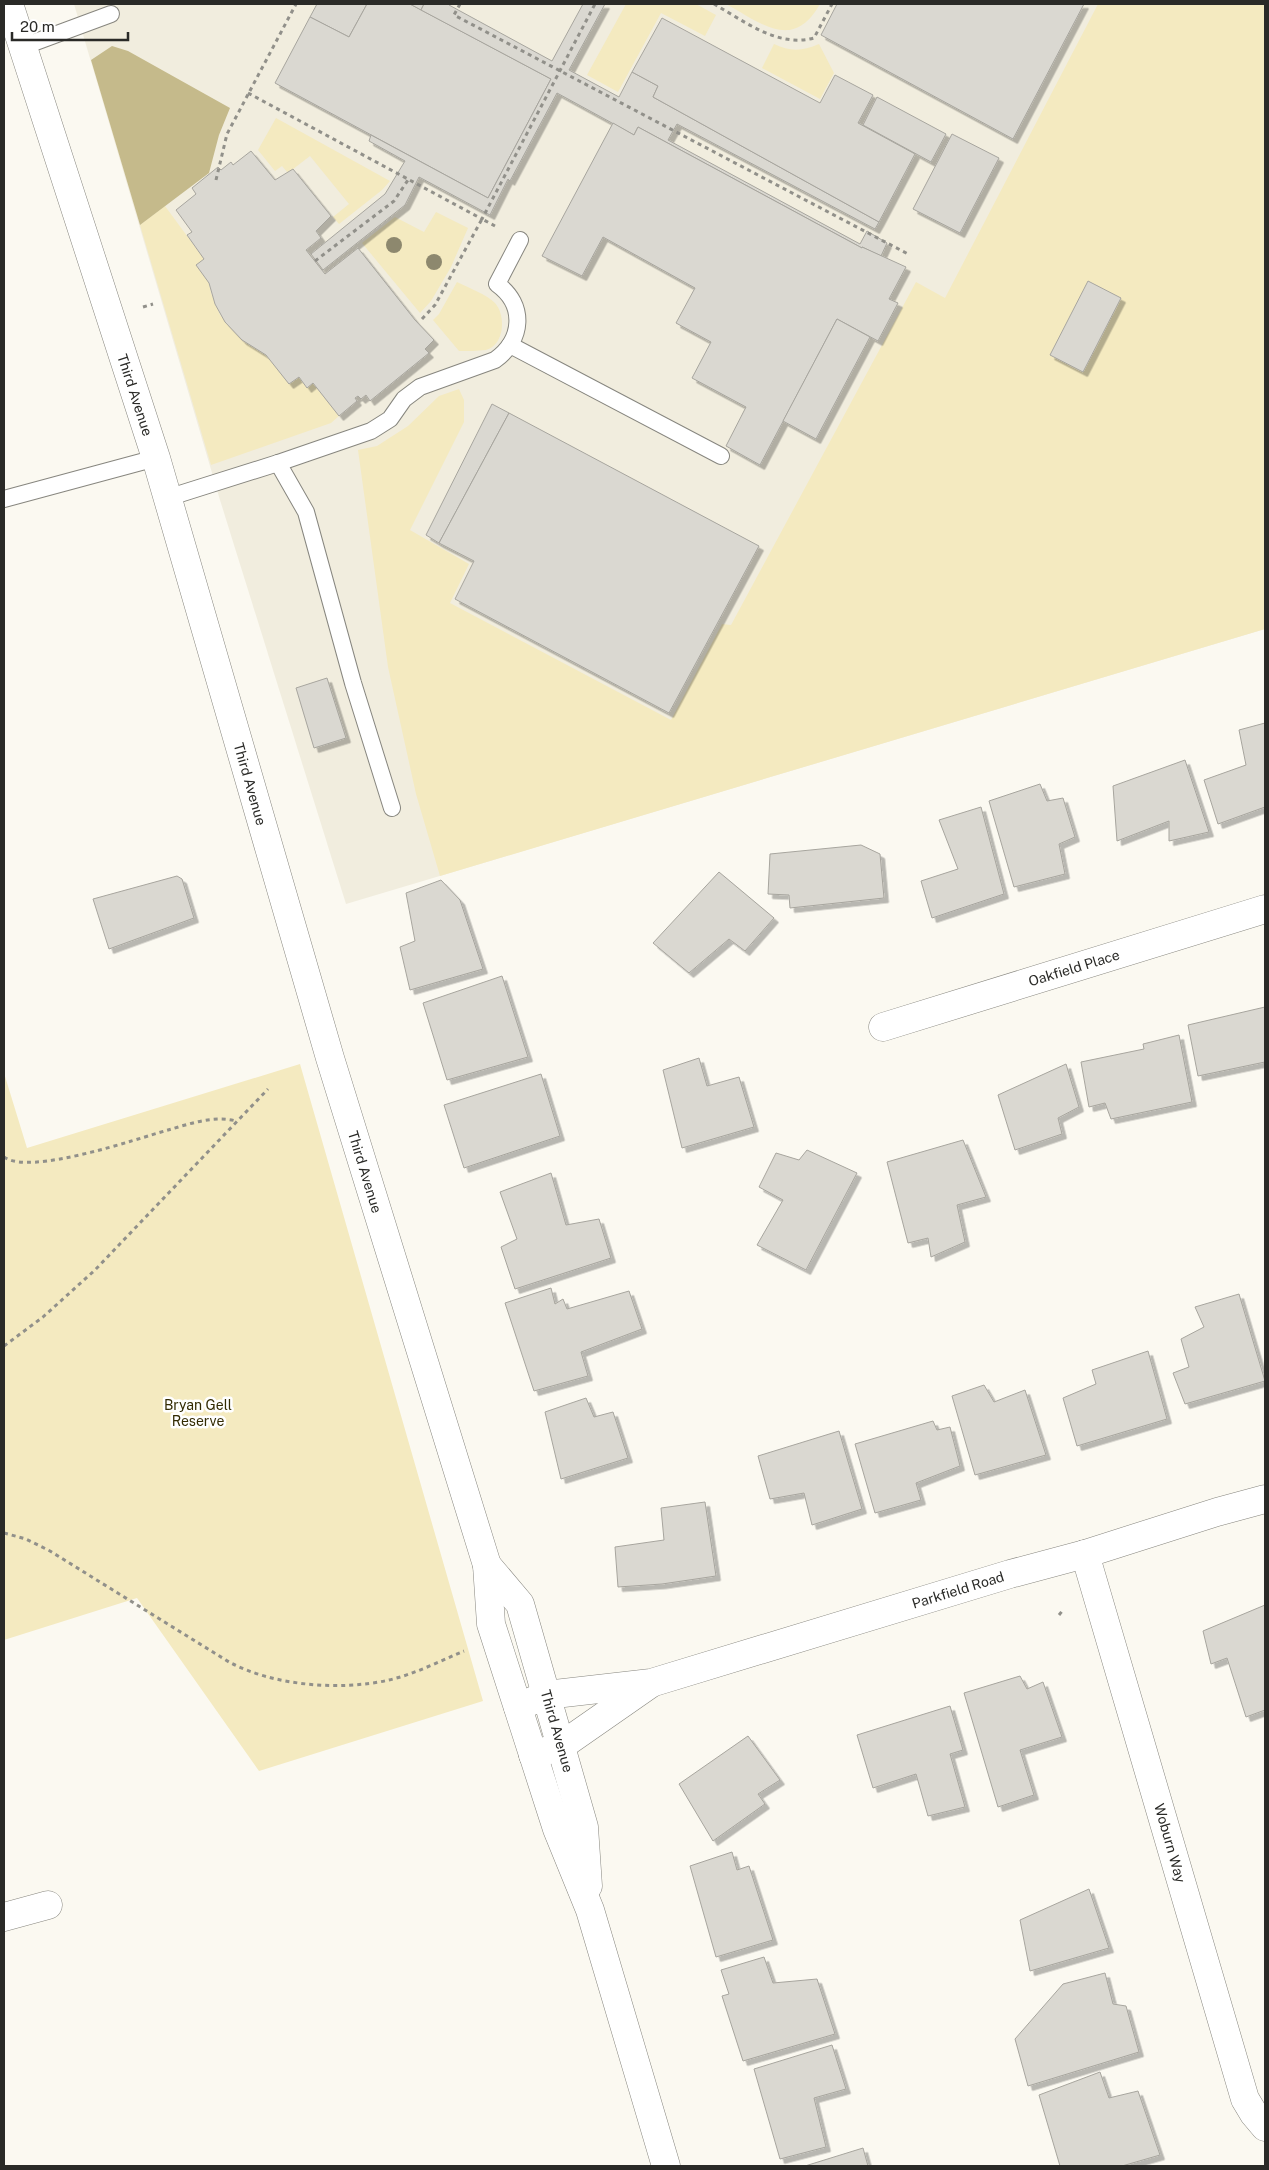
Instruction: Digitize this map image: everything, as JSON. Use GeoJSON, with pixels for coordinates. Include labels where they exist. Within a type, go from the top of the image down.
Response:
{"type":"FeatureCollection","features":[{"type":"Feature","properties":{"kind":"main road","name":"Third Avenue"},"geometry":{"type":"LineString","coordinates":[[9,4],[156,458],[330,1058],[487,1565],[492,1624],[557,1829],[590,1910],[666,2166]]}},
{"type":"Feature","properties":{"kind":"main road","name":"Oakfield Place"},"geometry":{"type":"LineString","coordinates":[[883,1027],[1265,909]]}},
{"type":"Feature","properties":{"kind":"main road","name":"Parkfield Road"},"geometry":{"type":"LineString","coordinates":[[518,1707],[546,1695],[651,1684],[1265,1498]]}},
{"type":"Feature","properties":{"kind":"main road","name":"Woburn Way"},"geometry":{"type":"LineString","coordinates":[[1085,1554],[1245,2099],[1265,2127]]}},
{"type":"Feature","properties":{"kind":"main road","name":"Third Avenue"},"geometry":{"type":"LineString","coordinates":[[487,1565],[520,1604],[584,1827],[590,1910]]}},
{"type":"Feature","properties":{"kind":"main road","name":"Parkfield Road"},"geometry":{"type":"LineString","coordinates":[[533,1755],[562,1746],[651,1684]]}},
{"type":"Feature","properties":{"kind":"main road"},"geometry":{"type":"LineString","coordinates":[[4,1917],[48,1905]]}},
{"type":"Feature","properties":{"kind":"lane"},"geometry":{"type":"LineString","coordinates":[[22,47],[111,14]]}},
{"type":"Feature","properties":{"kind":"lane"},"geometry":{"type":"LineString","coordinates":[[167,498],[278,464],[382,426],[390,419],[404,399],[420,387],[495,360],[510,345],[519,322],[517,310],[506,291],[497,284],[520,240]]}},
{"type":"Feature","properties":{"kind":"lane"},"geometry":{"type":"LineString","coordinates":[[510,345],[720,456]]}},
{"type":"Feature","properties":{"kind":"lane"},"geometry":{"type":"LineString","coordinates":[[4,499],[156,458]]}},
{"type":"Feature","properties":{"kind":"lane"},"geometry":{"type":"LineString","coordinates":[[278,464],[306,512],[332,599],[354,683],[392,808]]}},
{"type":"Feature","properties":{"kind":"path"},"geometry":{"type":"LineString","coordinates":[[216,180],[227,134],[296,4]]}},
{"type":"Feature","properties":{"kind":"path"},"geometry":{"type":"LineString","coordinates":[[460,4],[454,15],[908,254]]}},
{"type":"Feature","properties":{"kind":"path"},"geometry":{"type":"LineString","coordinates":[[422,319],[435,304],[482,219],[595,4]]}},
{"type":"Feature","properties":{"kind":"path"},"geometry":{"type":"LineString","coordinates":[[714,4],[777,38],[803,41],[814,38],[832,4]]}},
{"type":"Feature","properties":{"kind":"path"},"geometry":{"type":"LineString","coordinates":[[248,93],[482,219]]}},
{"type":"Feature","properties":{"kind":"path"},"geometry":{"type":"LineString","coordinates":[[315,261],[394,201],[408,180]]}},
{"type":"Feature","properties":{"kind":"path"},"geometry":{"type":"LineString","coordinates":[[4,1346],[43,1317],[95,1270],[268,1089]]}},
{"type":"Feature","properties":{"kind":"path"},"geometry":{"type":"LineString","coordinates":[[4,1156],[10,1161],[36,1163],[87,1152],[190,1124],[225,1118],[236,1121]]}},
{"type":"Feature","properties":{"kind":"path"},"geometry":{"type":"LineString","coordinates":[[4,1533],[26,1539],[50,1551],[229,1662],[257,1675],[306,1683],[351,1687],[391,1679],[468,1650]]}},
{"type":"Feature","properties":{"kind":"path"},"geometry":{"type":"LineString","coordinates":[[1059,1615],[1063,1610]]}},
{"type":"Feature","properties":{"kind":"shaded area"},"geometry":{"type":"Polygon","coordinates":[[[74,4],[1265,4],[1265,629],[346,904],[220,500],[74,4]]]}},
{"type":"Feature","properties":{"kind":"shaded area"},"geometry":{"type":"Polygon","coordinates":[[[112,46],[128,51],[230,108],[219,135],[209,173],[140,225],[91,60],[112,46]]]}},
{"type":"Feature","properties":{"kind":"green space"},"geometry":{"type":"Polygon","coordinates":[[[626,4],[696,4],[716,15],[705,36],[661,13],[618,92],[587,75],[626,4]]]}},
{"type":"Feature","properties":{"kind":"green space"},"geometry":{"type":"Polygon","coordinates":[[[726,4],[820,4],[810,19],[799,27],[788,30],[764,25],[726,4]]]}},
{"type":"Feature","properties":{"kind":"green space"},"geometry":{"type":"Polygon","coordinates":[[[1098,4],[1265,4],[1265,629],[440,876],[416,794],[388,667],[358,450],[377,446],[408,426],[439,396],[459,389],[464,400],[464,422],[410,530],[469,564],[450,603],[671,720],[722,624],[731,625],[916,282],[945,298],[1098,4]],[[1088,281],[1050,355],[1083,372],[1121,298],[1088,281]]]}},
{"type":"Feature","properties":{"kind":"green space"},"geometry":{"type":"Polygon","coordinates":[[[774,44],[796,50],[819,44],[834,73],[820,99],[762,68],[774,44]]]}},
{"type":"Feature","properties":{"kind":"green space"},"geometry":{"type":"Polygon","coordinates":[[[276,118],[390,181],[382,190],[339,224],[333,217],[349,204],[310,156],[288,173],[282,166],[275,171],[258,150],[276,118]]]}},
{"type":"Feature","properties":{"kind":"green space"},"geometry":{"type":"Polygon","coordinates":[[[165,206],[204,259],[211,293],[220,315],[242,340],[266,355],[289,383],[299,377],[307,388],[313,383],[339,416],[331,423],[211,465],[140,225],[165,206]]]}},
{"type":"Feature","properties":{"kind":"green space"},"geometry":{"type":"Polygon","coordinates":[[[436,212],[468,228],[451,267],[431,301],[420,313],[362,243],[395,217],[424,232],[436,212]]]}},
{"type":"Feature","properties":{"kind":"green space"},"geometry":{"type":"Polygon","coordinates":[[[457,282],[487,297],[499,308],[502,322],[500,336],[492,347],[486,350],[459,351],[433,320],[439,314],[457,282]]]}},
{"type":"Feature","properties":{"kind":"green space","name":"Bryan Gell Reserve"},"geometry":{"type":"Polygon","coordinates":[[[300,1064],[483,1701],[259,1771],[137,1598],[4,1640],[4,1073],[27,1148],[300,1064]]]}},
{"type":"Feature","properties":{"kind":"building"},"geometry":{"type":"Polygon","coordinates":[[[317,4],[367,4],[349,37],[310,17],[317,4]]]}},
{"type":"Feature","properties":{"kind":"building"},"geometry":{"type":"Polygon","coordinates":[[[367,4],[410,4],[551,79],[488,198],[275,83],[310,17],[349,37],[367,4]]]}},
{"type":"Feature","properties":{"kind":"building"},"geometry":{"type":"Polygon","coordinates":[[[410,4],[424,4],[421,10],[410,4]]]}},
{"type":"Feature","properties":{"kind":"building"},"geometry":{"type":"Polygon","coordinates":[[[424,4],[450,4],[552,61],[583,4],[605,4],[569,70],[619,97],[632,72],[658,86],[653,97],[879,222],[875,229],[677,124],[668,140],[860,244],[867,231],[887,243],[881,256],[862,248],[638,127],[634,135],[557,93],[510,181],[508,179],[490,215],[419,177],[405,205],[323,270],[311,254],[385,194],[405,161],[369,141],[371,135],[488,198],[551,79],[421,10],[424,4]]]}},
{"type":"Feature","properties":{"kind":"building"},"geometry":{"type":"Polygon","coordinates":[[[837,4],[1084,4],[1013,139],[821,35],[837,4]]]}},
{"type":"Feature","properties":{"kind":"building"},"geometry":{"type":"Polygon","coordinates":[[[662,18],[820,103],[835,75],[873,95],[858,123],[915,154],[879,222],[653,97],[658,86],[632,72],[662,18]]]}},
{"type":"Feature","properties":{"kind":"building"},"geometry":{"type":"Polygon","coordinates":[[[877,97],[946,134],[931,162],[863,125],[877,97]]]}},
{"type":"Feature","properties":{"kind":"building"},"geometry":{"type":"Polygon","coordinates":[[[613,123],[634,135],[638,127],[862,248],[906,267],[889,299],[898,303],[878,341],[837,319],[760,465],[726,446],[746,407],[692,378],[711,342],[676,323],[695,288],[603,237],[582,276],[542,256],[613,123]]]}},
{"type":"Feature","properties":{"kind":"building"},"geometry":{"type":"Polygon","coordinates":[[[952,134],[999,158],[960,233],[913,209],[952,134]]]}},
{"type":"Feature","properties":{"kind":"building"},"geometry":{"type":"Polygon","coordinates":[[[251,151],[275,180],[293,169],[331,216],[316,231],[321,238],[306,250],[325,274],[358,248],[415,320],[434,340],[425,349],[429,353],[370,401],[366,395],[361,399],[358,396],[355,398],[357,401],[339,416],[313,383],[307,388],[299,377],[289,384],[266,355],[242,340],[225,322],[215,304],[209,283],[196,265],[204,259],[187,235],[192,232],[176,210],[196,194],[192,188],[218,167],[221,170],[231,162],[233,165],[251,151]]]}},
{"type":"Feature","properties":{"kind":"building"},"geometry":{"type":"Polygon","coordinates":[[[1088,281],[1121,298],[1083,372],[1050,355],[1088,281]]]}},
{"type":"Feature","properties":{"kind":"building"},"geometry":{"type":"Polygon","coordinates":[[[837,319],[870,337],[816,439],[783,421],[837,319]]]}},
{"type":"Feature","properties":{"kind":"building"},"geometry":{"type":"Polygon","coordinates":[[[492,404],[509,413],[439,543],[426,535],[492,404]]]}},
{"type":"Feature","properties":{"kind":"building"},"geometry":{"type":"Polygon","coordinates":[[[509,413],[759,546],[669,713],[455,599],[474,561],[439,543],[509,413]]]}},
{"type":"Feature","properties":{"kind":"building"},"geometry":{"type":"Polygon","coordinates":[[[327,678],[346,738],[314,748],[296,688],[327,678]]]}},
{"type":"Feature","properties":{"kind":"building"},"geometry":{"type":"Polygon","coordinates":[[[1265,723],[1265,807],[1218,824],[1204,780],[1246,765],[1239,730],[1265,723]]]}},
{"type":"Feature","properties":{"kind":"building"},"geometry":{"type":"Polygon","coordinates":[[[1185,760],[1209,832],[1169,841],[1169,821],[1117,841],[1113,786],[1185,760]]]}},
{"type":"Feature","properties":{"kind":"building"},"geometry":{"type":"Polygon","coordinates":[[[1040,784],[1047,801],[1063,798],[1075,837],[1059,844],[1065,874],[1014,887],[989,801],[1040,784]]]}},
{"type":"Feature","properties":{"kind":"building"},"geometry":{"type":"Polygon","coordinates":[[[981,807],[1004,894],[932,918],[921,881],[958,869],[939,820],[981,807]]]}},
{"type":"Feature","properties":{"kind":"building"},"geometry":{"type":"Polygon","coordinates":[[[861,845],[880,854],[884,898],[790,908],[789,895],[768,894],[770,854],[861,845]]]}},
{"type":"Feature","properties":{"kind":"building"},"geometry":{"type":"Polygon","coordinates":[[[719,872],[774,918],[745,951],[729,939],[689,973],[653,943],[719,872]]]}},
{"type":"Feature","properties":{"kind":"building"},"geometry":{"type":"Polygon","coordinates":[[[177,876],[182,879],[194,918],[109,949],[93,899],[177,876]]]}},
{"type":"Feature","properties":{"kind":"building"},"geometry":{"type":"Polygon","coordinates":[[[441,880],[460,900],[483,969],[410,990],[400,947],[415,941],[406,893],[441,880]]]}},
{"type":"Feature","properties":{"kind":"building"},"geometry":{"type":"Polygon","coordinates":[[[502,976],[528,1057],[447,1080],[423,1003],[502,976]]]}},
{"type":"Feature","properties":{"kind":"building"},"geometry":{"type":"Polygon","coordinates":[[[1265,1007],[1265,1062],[1198,1076],[1188,1025],[1265,1007]]]}},
{"type":"Feature","properties":{"kind":"building"},"geometry":{"type":"Polygon","coordinates":[[[1179,1035],[1192,1102],[1111,1119],[1105,1103],[1089,1107],[1081,1062],[1144,1049],[1143,1044],[1179,1035]]]}},
{"type":"Feature","properties":{"kind":"building"},"geometry":{"type":"Polygon","coordinates":[[[699,1058],[707,1086],[739,1077],[754,1127],[682,1148],[663,1070],[699,1058]]]}},
{"type":"Feature","properties":{"kind":"building"},"geometry":{"type":"Polygon","coordinates":[[[1066,1064],[1079,1107],[1058,1118],[1062,1134],[1015,1150],[998,1095],[1066,1064]]]}},
{"type":"Feature","properties":{"kind":"building"},"geometry":{"type":"Polygon","coordinates":[[[541,1074],[560,1136],[464,1168],[444,1105],[541,1074]]]}},
{"type":"Feature","properties":{"kind":"building"},"geometry":{"type":"Polygon","coordinates":[[[963,1140],[986,1197],[957,1205],[965,1242],[931,1257],[928,1238],[908,1243],[887,1162],[963,1140]]]}},
{"type":"Feature","properties":{"kind":"building"},"geometry":{"type":"Polygon","coordinates":[[[807,1150],[857,1173],[806,1270],[757,1245],[783,1200],[759,1187],[776,1153],[799,1160],[807,1150]]]}},
{"type":"Feature","properties":{"kind":"building"},"geometry":{"type":"Polygon","coordinates":[[[551,1173],[566,1225],[599,1219],[611,1258],[515,1289],[501,1247],[517,1239],[500,1192],[551,1173]]]}},
{"type":"Feature","properties":{"kind":"building"},"geometry":{"type":"Polygon","coordinates":[[[551,1288],[555,1304],[563,1299],[567,1309],[629,1291],[642,1329],[581,1352],[588,1376],[534,1391],[505,1303],[551,1288]]]}},
{"type":"Feature","properties":{"kind":"building"},"geometry":{"type":"Polygon","coordinates":[[[1239,1294],[1265,1381],[1185,1404],[1173,1373],[1189,1367],[1181,1339],[1204,1327],[1195,1307],[1239,1294]]]}},
{"type":"Feature","properties":{"kind":"building"},"geometry":{"type":"Polygon","coordinates":[[[1148,1351],[1167,1419],[1077,1446],[1063,1398],[1096,1384],[1092,1370],[1148,1351]]]}},
{"type":"Feature","properties":{"kind":"building"},"geometry":{"type":"Polygon","coordinates":[[[984,1385],[994,1402],[1025,1390],[1046,1455],[975,1475],[952,1396],[984,1385]]]}},
{"type":"Feature","properties":{"kind":"building"},"geometry":{"type":"Polygon","coordinates":[[[586,1398],[594,1417],[613,1412],[628,1458],[561,1479],[545,1412],[586,1398]]]}},
{"type":"Feature","properties":{"kind":"building"},"geometry":{"type":"Polygon","coordinates":[[[933,1421],[937,1430],[950,1427],[960,1466],[916,1483],[921,1500],[875,1513],[855,1444],[933,1421]]]}},
{"type":"Feature","properties":{"kind":"building"},"geometry":{"type":"Polygon","coordinates":[[[839,1431],[862,1509],[812,1525],[804,1493],[770,1499],[758,1456],[839,1431]]]}},
{"type":"Feature","properties":{"kind":"building"},"geometry":{"type":"Polygon","coordinates":[[[705,1502],[716,1576],[662,1584],[618,1587],[615,1547],[664,1540],[661,1508],[705,1502]]]}},
{"type":"Feature","properties":{"kind":"building"},"geometry":{"type":"Polygon","coordinates":[[[1265,1605],[1265,1710],[1246,1717],[1227,1658],[1211,1664],[1203,1631],[1265,1605]]]}},
{"type":"Feature","properties":{"kind":"building"},"geometry":{"type":"Polygon","coordinates":[[[1020,1676],[1027,1689],[1043,1682],[1062,1737],[1020,1750],[1034,1795],[998,1807],[964,1693],[1020,1676]]]}},
{"type":"Feature","properties":{"kind":"building"},"geometry":{"type":"Polygon","coordinates":[[[950,1706],[963,1750],[950,1754],[965,1807],[928,1816],[916,1774],[873,1788],[857,1735],[950,1706]]]}},
{"type":"Feature","properties":{"kind":"building"},"geometry":{"type":"Polygon","coordinates":[[[748,1736],[780,1780],[758,1794],[765,1804],[713,1841],[679,1784],[748,1736]]]}},
{"type":"Feature","properties":{"kind":"building"},"geometry":{"type":"Polygon","coordinates":[[[732,1852],[737,1870],[749,1866],[773,1940],[716,1957],[690,1866],[732,1852]]]}},
{"type":"Feature","properties":{"kind":"building"},"geometry":{"type":"Polygon","coordinates":[[[1089,1889],[1109,1948],[1030,1971],[1020,1920],[1089,1889]]]}},
{"type":"Feature","properties":{"kind":"building"},"geometry":{"type":"Polygon","coordinates":[[[764,1957],[773,1983],[817,1979],[835,2034],[743,2061],[722,1996],[729,1994],[721,1970],[764,1957]]]}},
{"type":"Feature","properties":{"kind":"building"},"geometry":{"type":"Polygon","coordinates":[[[1105,1973],[1113,2004],[1126,2006],[1139,2052],[1028,2086],[1015,2039],[1063,1984],[1105,1973]]]}},
{"type":"Feature","properties":{"kind":"building"},"geometry":{"type":"Polygon","coordinates":[[[832,2045],[846,2089],[814,2098],[826,2147],[780,2159],[754,2069],[832,2045]]]}},
{"type":"Feature","properties":{"kind":"building"},"geometry":{"type":"Polygon","coordinates":[[[1100,2072],[1109,2098],[1138,2091],[1160,2155],[1122,2166],[1060,2166],[1039,2095],[1100,2072]]]}},
{"type":"Feature","properties":{"kind":"building"},"geometry":{"type":"Polygon","coordinates":[[[863,2148],[868,2166],[805,2166],[863,2148]]]}}]}
